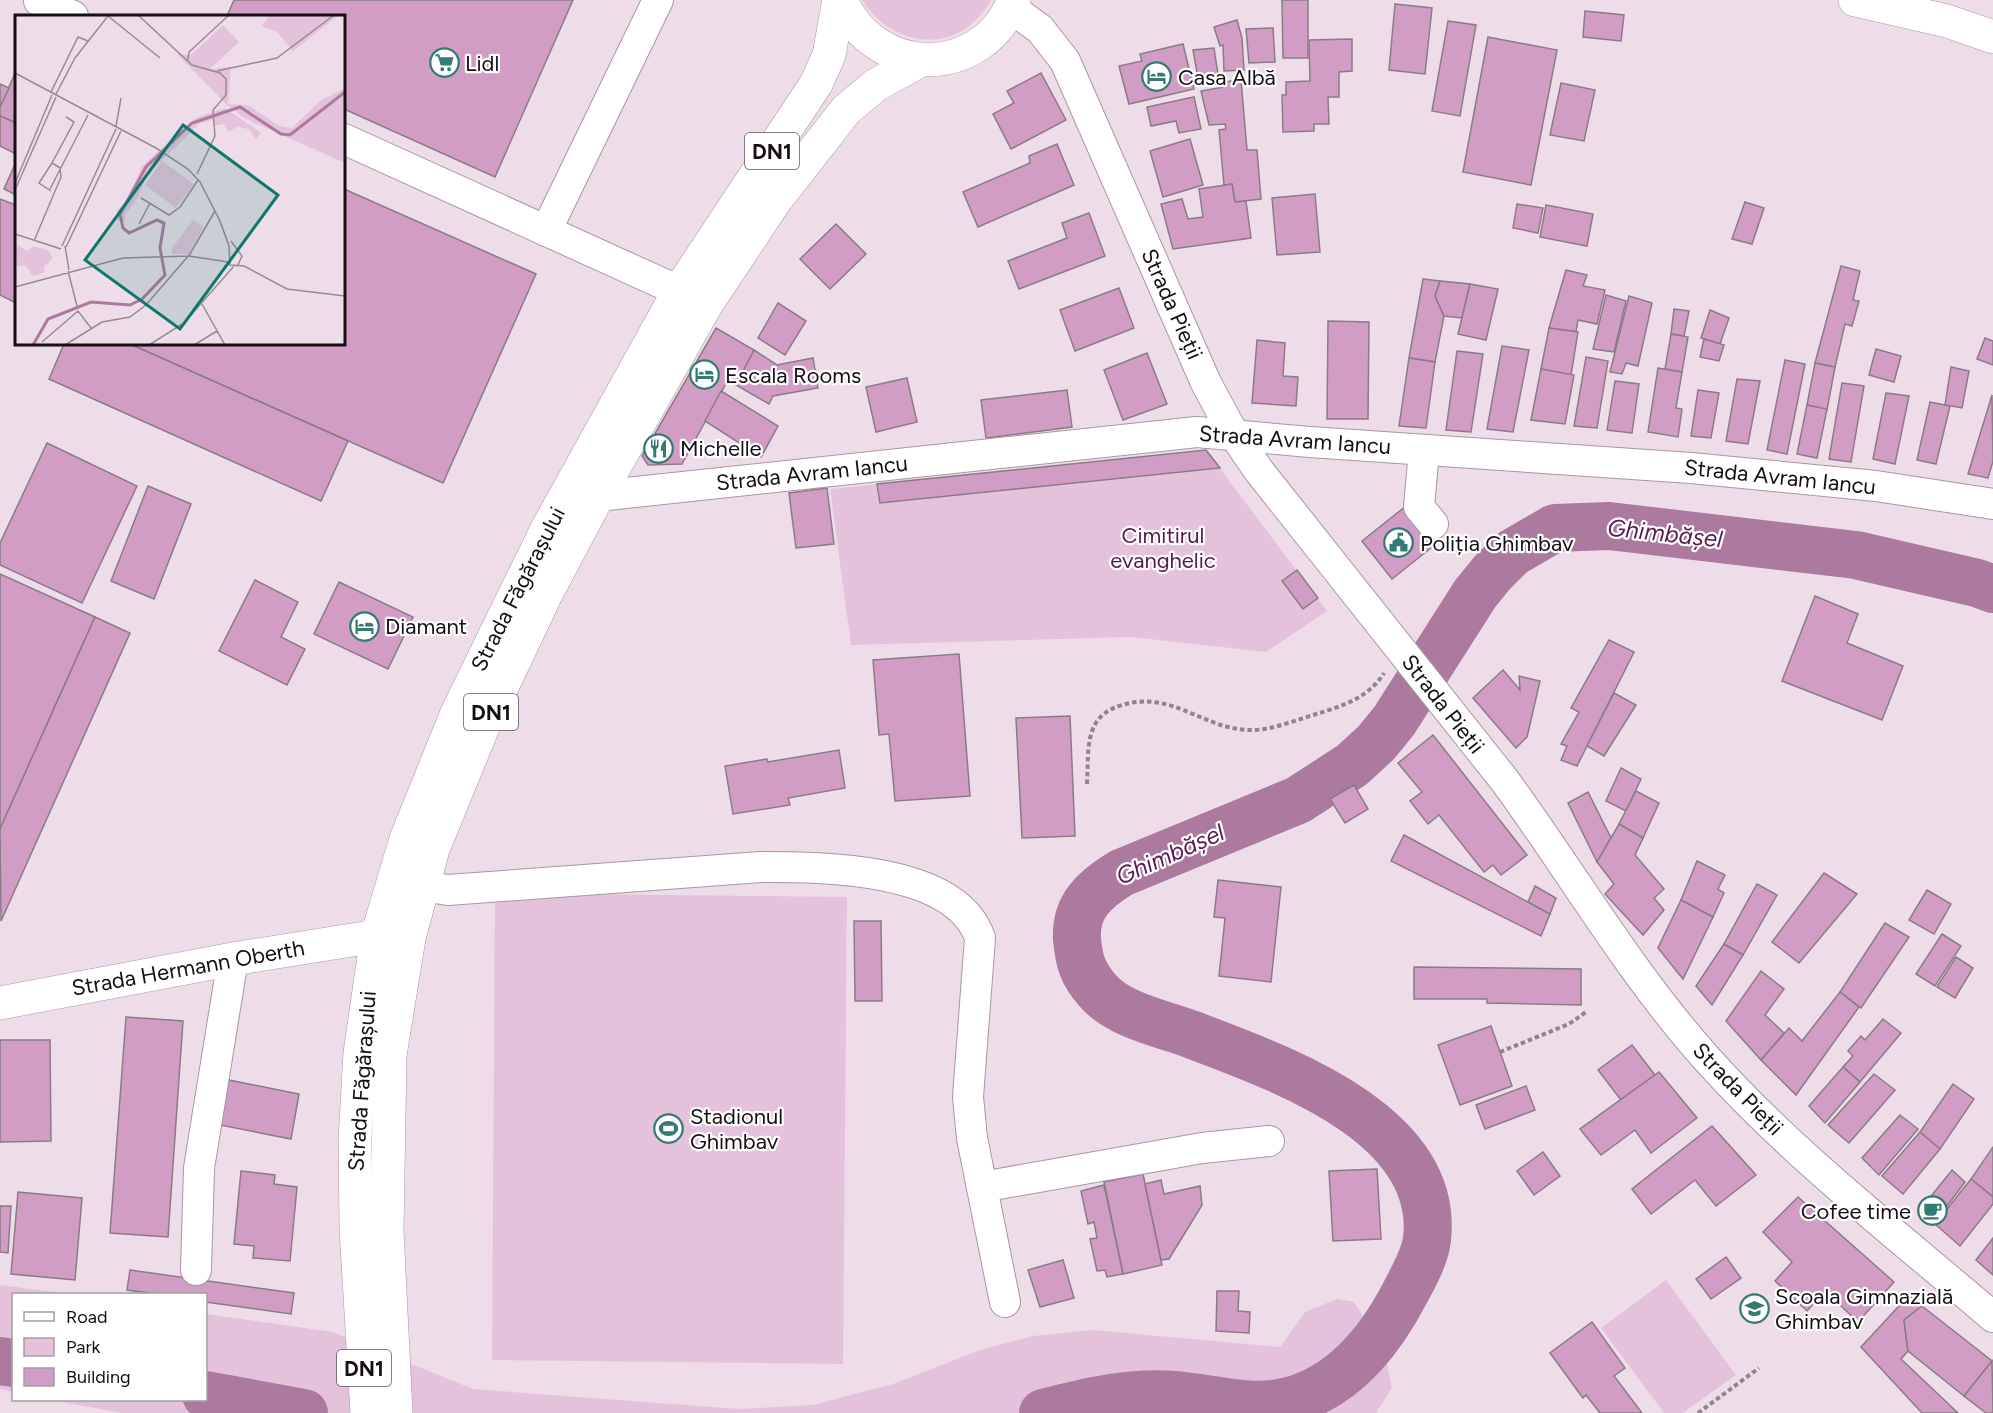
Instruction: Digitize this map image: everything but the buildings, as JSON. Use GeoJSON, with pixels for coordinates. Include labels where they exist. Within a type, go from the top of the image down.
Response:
{"type":"FeatureCollection","features":[{"type":"Feature","properties":{"kind":"main road","name":"Strada Făgărașului"},"geometry":{"type":"LineString","coordinates":[[840,0],[857,27],[870,40],[886,50],[921,60],[952,57],[980,44],[1002,21],[1012,4]]}},
{"type":"Feature","properties":{"kind":"main road","name":"Strada Făgărașului"},"geometry":{"type":"LineString","coordinates":[[396,1413],[375,1324],[356,1138],[360,1053],[377,936],[406,839],[476,674],[547,529],[679,291],[816,84],[829,55],[840,0]]}},
{"type":"Feature","properties":{"kind":"main road"},"geometry":{"type":"LineString","coordinates":[[1855,0],[1901,5],[1993,37]]}},
{"type":"Feature","properties":{"kind":"main road","name":"Strada Făgărașului"},"geometry":{"type":"LineString","coordinates":[[367,1413],[387,1140],[390,1054],[406,949],[433,849],[483,728],[546,594],[598,496],[706,305],[775,201],[846,110],[876,86],[921,60]]}},
{"type":"Feature","properties":{"kind":"main road","name":"Strada Hermann Oberth"},"geometry":{"type":"LineString","coordinates":[[0,1003],[232,959],[377,936]]}},
{"type":"Feature","properties":{"kind":"street"},"geometry":{"type":"LineString","coordinates":[[546,231],[658,0]]}},
{"type":"Feature","properties":{"kind":"street"},"geometry":{"type":"LineString","coordinates":[[39,1],[71,15]]}},
{"type":"Feature","properties":{"kind":"street","name":"Strada Pieții"},"geometry":{"type":"LineString","coordinates":[[1012,4],[1053,42],[1074,78],[1179,324],[1233,433],[1299,524],[1454,717],[1542,832],[1629,962],[1708,1060],[1804,1155],[1993,1317]]}},
{"type":"Feature","properties":{"kind":"street"},"geometry":{"type":"LineString","coordinates":[[345,139],[679,291]]}},
{"type":"Feature","properties":{"kind":"street","name":"Strada Avram Iancu"},"geometry":{"type":"LineString","coordinates":[[598,496],[1197,432],[1692,468],[1876,486],[1993,504]]}},
{"type":"Feature","properties":{"kind":"street"},"geometry":{"type":"LineString","coordinates":[[1424,450],[1419,507],[1433,524]]}},
{"type":"Feature","properties":{"kind":"street"},"geometry":{"type":"LineString","coordinates":[[423,886],[448,890],[761,867],[812,867],[866,872],[916,884],[945,897],[965,910],[975,924],[980,938],[968,1097],[972,1138],[1005,1302]]}},
{"type":"Feature","properties":{"kind":"street"},"geometry":{"type":"LineString","coordinates":[[196,1270],[199,1168],[232,959]]}},
{"type":"Feature","properties":{"kind":"street"},"geometry":{"type":"LineString","coordinates":[[982,1187],[1202,1148],[1269,1141]]}},
{"type":"Feature","properties":{"kind":"path"},"geometry":{"type":"LineString","coordinates":[[1087,784],[1094,723],[1106,709],[1131,702],[1163,702],[1230,728],[1251,731],[1333,709],[1364,695],[1378,683],[1399,648]]}},
{"type":"Feature","properties":{"kind":"path"},"geometry":{"type":"LineString","coordinates":[[1500,1052],[1569,1024],[1586,1012]]}},
{"type":"Feature","properties":{"kind":"path"},"geometry":{"type":"LineString","coordinates":[[1698,1413],[1759,1368]]}},
{"type":"Feature","properties":{"kind":"green space"},"geometry":{"type":"Polygon","coordinates":[[[862,0],[991,0],[978,18],[962,30],[945,38],[927,40],[909,37],[892,29],[876,17],[862,0]]]}},
{"type":"Feature","properties":{"kind":"green space","name":"Cimitirul evanghelic"},"geometry":{"type":"Polygon","coordinates":[[[1206,450],[1327,611],[1266,652],[1131,637],[851,645],[830,489],[1206,450]]]}},
{"type":"Feature","properties":{"kind":"green space","name":"Stadionul Ghimbav"},"geometry":{"type":"Polygon","coordinates":[[[495,893],[847,897],[843,1364],[492,1360],[495,893]]]}},
{"type":"Feature","properties":{"kind":"green space"},"geometry":{"type":"Polygon","coordinates":[[[1666,1280],[1736,1375],[1683,1413],[1664,1413],[1601,1328],[1666,1280]]]}},
{"type":"Feature","properties":{"kind":"green space"},"geometry":{"type":"Polygon","coordinates":[[[0,1285],[61,1293],[12,1293],[12,1392],[0,1389],[0,1285]]]}},
{"type":"Feature","properties":{"kind":"green space"},"geometry":{"type":"Polygon","coordinates":[[[1337,1299],[1354,1302],[1384,1350],[1392,1388],[1376,1413],[121,1413],[57,1401],[207,1401],[207,1314],[333,1332],[473,1389],[739,1409],[813,1405],[893,1384],[980,1350],[1033,1336],[1092,1330],[1280,1347],[1305,1312],[1337,1299]]]}},
{"type":"Feature","properties":{"kind":"waterway","name":"Ghimbășel"},"geometry":{"type":"LineString","coordinates":[[1043,1413],[1092,1401],[1125,1396],[1174,1395],[1261,1405],[1289,1401],[1309,1394],[1327,1385],[1343,1373],[1372,1345],[1412,1280],[1422,1260],[1427,1239],[1424,1198],[1408,1163],[1381,1132],[1347,1106],[1308,1083],[1268,1064],[1130,1013],[1107,1000],[1098,991],[1085,973],[1081,961],[1077,927],[1083,908],[1103,885],[1121,873],[1298,800],[1352,765],[1376,743],[1394,721],[1475,594],[1492,573],[1512,553],[1555,528],[1609,526],[1856,555],[1977,583],[1993,589]]}},
{"type":"Feature","properties":{"kind":"waterway","name":"Ghimbășel"},"geometry":{"type":"LineString","coordinates":[[0,1361],[12,1363]]}},
{"type":"Feature","properties":{"kind":"waterway","name":"Ghimbășel"},"geometry":{"type":"LineString","coordinates":[[207,1395],[304,1413]]}},
{"type":"Feature","properties":{"kind":"place","name":"Lidl"},"geometry":{"type":"Point","coordinates":[444,63]}},
{"type":"Feature","properties":{"kind":"place","name":"Casa Albă"},"geometry":{"type":"Point","coordinates":[1157,77]}},
{"type":"Feature","properties":{"kind":"place","name":"Escala Rooms"},"geometry":{"type":"Point","coordinates":[704,375]}},
{"type":"Feature","properties":{"kind":"place","name":"Michelle"},"geometry":{"type":"Point","coordinates":[659,448]}},
{"type":"Feature","properties":{"kind":"place","name":"Poliția Ghimbav"},"geometry":{"type":"Point","coordinates":[1399,543]}},
{"type":"Feature","properties":{"kind":"place","name":"Diamant"},"geometry":{"type":"Point","coordinates":[364,626]}},
{"type":"Feature","properties":{"kind":"place","name":"Stadionul Ghimbav"},"geometry":{"type":"Point","coordinates":[669,1129]}},
{"type":"Feature","properties":{"kind":"place","name":"Cofee time"},"geometry":{"type":"Point","coordinates":[1932,1211]}},
{"type":"Feature","properties":{"kind":"place","name":"Scoala Gimnazială Ghimbav"},"geometry":{"type":"Point","coordinates":[1754,1309]}}]}
